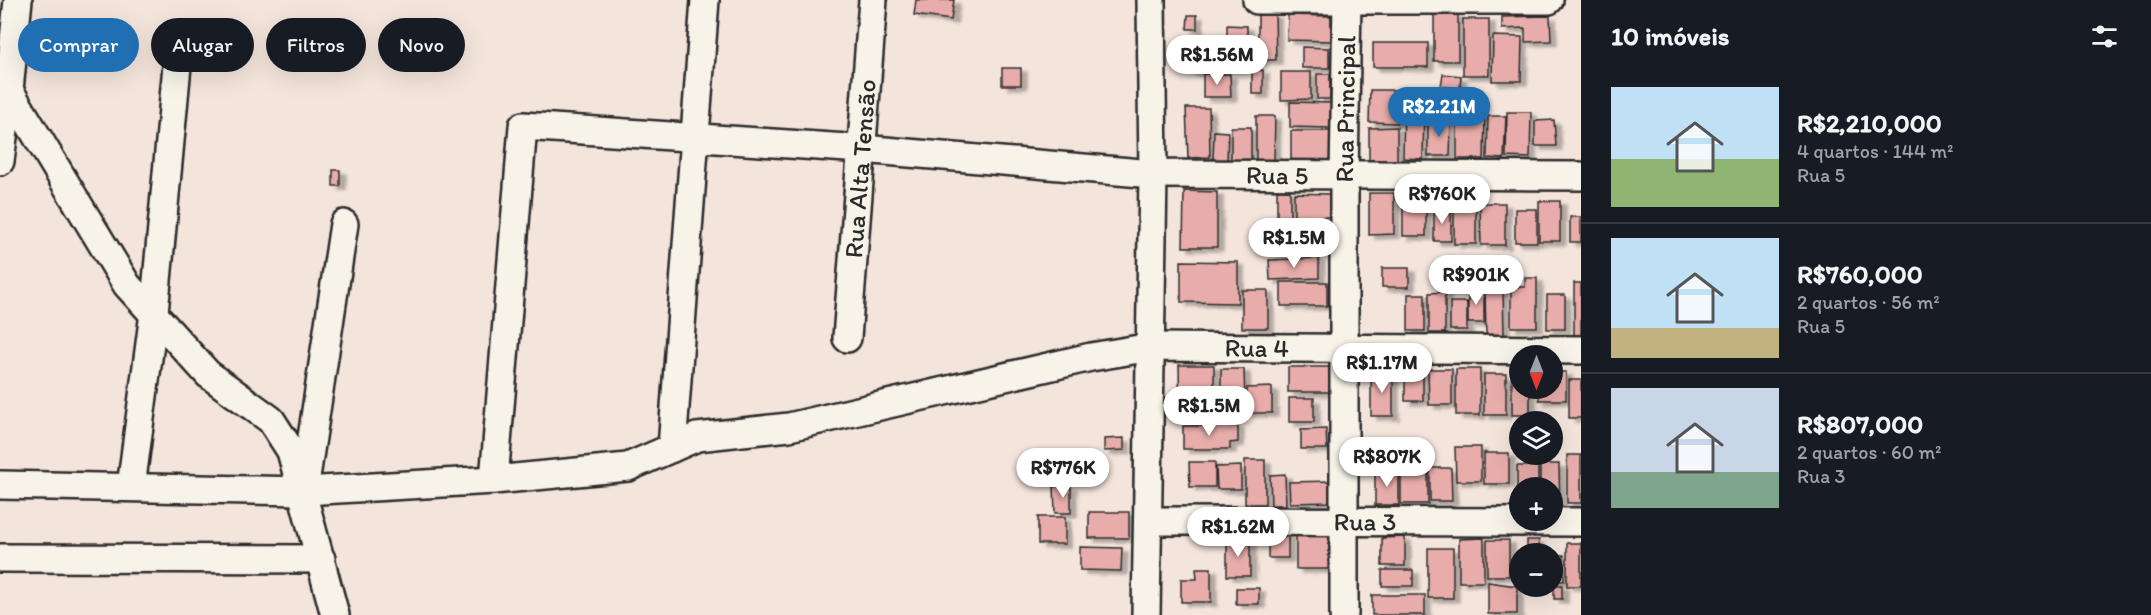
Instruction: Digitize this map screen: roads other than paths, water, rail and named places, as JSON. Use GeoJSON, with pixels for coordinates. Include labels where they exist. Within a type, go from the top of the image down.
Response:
{"type":"FeatureCollection","features":[{"type":"Feature","properties":{"kind":"street"},"geometry":{"type":"LineString","coordinates":[[0,161],[4,94],[18,0]]}},
{"type":"Feature","properties":{"kind":"street"},"geometry":{"type":"LineString","coordinates":[[672,448],[693,138],[705,0]]}},
{"type":"Feature","properties":{"kind":"street","name":"Rua Alta Tensão"},"geometry":{"type":"LineString","coordinates":[[847,338],[873,0]]}},
{"type":"Feature","properties":{"kind":"street"},"geometry":{"type":"LineString","coordinates":[[1146,615],[1153,174],[1151,0]]}},
{"type":"Feature","properties":{"kind":"street"},"geometry":{"type":"LineString","coordinates":[[1257,0],[1549,0]]}},
{"type":"Feature","properties":{"kind":"street","name":"Rua Principal"},"geometry":{"type":"LineString","coordinates":[[1344,615],[1344,176],[1347,1]]}},
{"type":"Feature","properties":{"kind":"street"},"geometry":{"type":"LineString","coordinates":[[131,487],[153,313],[176,72]]}},
{"type":"Feature","properties":{"kind":"street"},"geometry":{"type":"LineString","coordinates":[[4,94],[127,285],[208,374],[271,420],[291,451],[304,491],[335,615]]}},
{"type":"Feature","properties":{"kind":"street","name":"Rua 5"},"geometry":{"type":"LineString","coordinates":[[494,480],[523,126],[862,149],[1153,174],[1581,176]]}},
{"type":"Feature","properties":{"kind":"street"},"geometry":{"type":"LineString","coordinates":[[304,491],[344,224]]}},
{"type":"Feature","properties":{"kind":"street","name":"Rua 4"},"geometry":{"type":"LineString","coordinates":[[0,485],[304,491],[494,480],[628,467],[697,437],[789,427],[1091,357],[1151,347],[1581,350]]}},
{"type":"Feature","properties":{"kind":"street","name":"Rua 3"},"geometry":{"type":"LineString","coordinates":[[1149,521],[1581,522]]}},
{"type":"Feature","properties":{"kind":"street"},"geometry":{"type":"LineString","coordinates":[[0,558],[321,559]]}}]}
